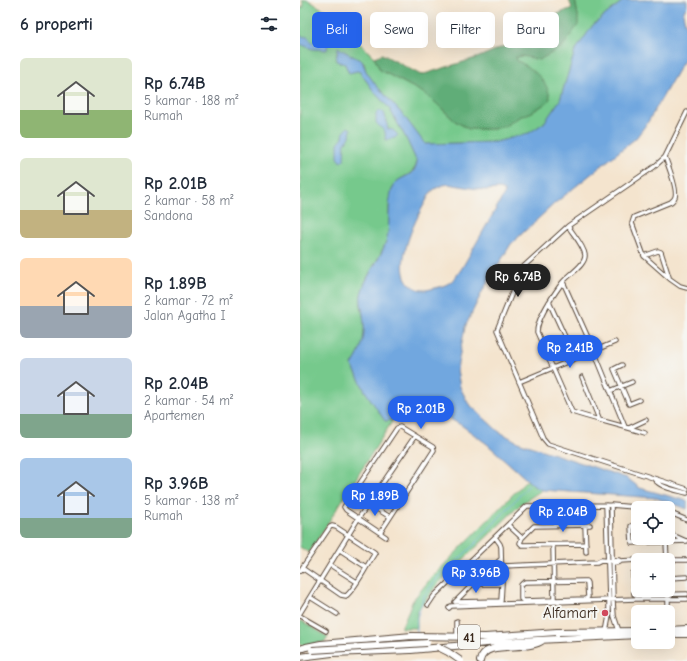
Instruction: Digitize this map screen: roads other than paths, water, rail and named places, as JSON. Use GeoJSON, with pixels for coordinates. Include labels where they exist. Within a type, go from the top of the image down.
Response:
{"type":"FeatureCollection","features":[{"type":"Feature","properties":{"kind":"highway"},"geometry":{"type":"LineString","coordinates":[[675,631],[687,630]]}},
{"type":"Feature","properties":{"kind":"highway","name":"41"},"geometry":{"type":"LineString","coordinates":[[411,650],[544,639],[557,635],[631,631]]}},
{"type":"Feature","properties":{"kind":"highway"},"geometry":{"type":"LineString","coordinates":[[675,633],[687,634]]}},
{"type":"Feature","properties":{"kind":"highway","name":"41"},"geometry":{"type":"LineString","coordinates":[[300,650],[306,647],[321,644],[412,636],[485,637],[631,635]]}},
{"type":"Feature","properties":{"kind":"highway"},"geometry":{"type":"LineString","coordinates":[[300,657],[332,653],[411,650],[414,648],[416,643],[412,636]]}},
{"type":"Feature","properties":{"kind":"highway"},"geometry":{"type":"LineString","coordinates":[[480,661],[484,653],[492,649],[536,644],[544,639]]}},
{"type":"Feature","properties":{"kind":"highway"},"geometry":{"type":"LineString","coordinates":[[300,650],[427,643],[443,650],[461,661]]}},
{"type":"Feature","properties":{"kind":"street"},"geometry":{"type":"LineString","coordinates":[[687,112],[665,156],[654,167],[568,226],[522,268],[497,330],[543,438],[548,444],[687,489]]}},
{"type":"Feature","properties":{"kind":"street"},"geometry":{"type":"LineString","coordinates":[[665,156],[676,190],[676,196],[671,202],[634,217],[632,223],[644,256],[670,279],[680,286],[687,288]]}},
{"type":"Feature","properties":{"kind":"street"},"geometry":{"type":"LineString","coordinates":[[568,226],[584,249],[586,257],[584,262],[563,282],[549,302],[538,323],[537,332],[572,412],[645,433]]}},
{"type":"Feature","properties":{"kind":"street"},"geometry":{"type":"LineString","coordinates":[[644,256],[661,252],[670,279]]}},
{"type":"Feature","properties":{"kind":"street"},"geometry":{"type":"LineString","coordinates":[[563,282],[627,427]]}},
{"type":"Feature","properties":{"kind":"street"},"geometry":{"type":"LineString","coordinates":[[549,302],[566,339]]}},
{"type":"Feature","properties":{"kind":"street"},"geometry":{"type":"LineString","coordinates":[[519,382],[616,342]]}},
{"type":"Feature","properties":{"kind":"street"},"geometry":{"type":"LineString","coordinates":[[622,365],[614,369],[629,404],[639,400]]}},
{"type":"Feature","properties":{"kind":"street"},"geometry":{"type":"LineString","coordinates":[[582,377],[599,419]]}},
{"type":"Feature","properties":{"kind":"street"},"geometry":{"type":"LineString","coordinates":[[610,391],[632,382]]}},
{"type":"Feature","properties":{"kind":"street"},"geometry":{"type":"LineString","coordinates":[[627,427],[646,420]]}},
{"type":"Feature","properties":{"kind":"street"},"geometry":{"type":"LineString","coordinates":[[380,533],[434,450],[433,447],[400,427],[397,428],[344,507],[358,519],[380,533],[386,536]]}},
{"type":"Feature","properties":{"kind":"street"},"geometry":{"type":"LineString","coordinates":[[326,631],[300,614],[358,519],[415,436]]}},
{"type":"Feature","properties":{"kind":"street"},"geometry":{"type":"LineString","coordinates":[[654,478],[662,485],[687,493]]}},
{"type":"Feature","properties":{"kind":"street"},"geometry":{"type":"LineString","coordinates":[[369,504],[390,517]]}},
{"type":"Feature","properties":{"kind":"street"},"geometry":{"type":"LineString","coordinates":[[606,505],[609,534],[611,601],[606,632]]}},
{"type":"Feature","properties":{"kind":"street"},"geometry":{"type":"LineString","coordinates":[[428,605],[434,596],[524,508],[529,506],[606,505],[631,507]]}},
{"type":"Feature","properties":{"kind":"street"},"geometry":{"type":"LineString","coordinates":[[609,534],[611,505]]}},
{"type":"Feature","properties":{"kind":"street"},"geometry":{"type":"LineString","coordinates":[[675,515],[687,520]]}},
{"type":"Feature","properties":{"kind":"street"},"geometry":{"type":"LineString","coordinates":[[508,525],[522,538]]}},
{"type":"Feature","properties":{"kind":"street"},"geometry":{"type":"LineString","coordinates":[[585,525],[586,552]]}},
{"type":"Feature","properties":{"kind":"street"},"geometry":{"type":"LineString","coordinates":[[586,544],[522,545],[520,543],[522,538],[534,526],[590,525]]}},
{"type":"Feature","properties":{"kind":"street"},"geometry":{"type":"LineString","coordinates":[[331,526],[336,527],[349,535],[372,549],[374,553],[357,582],[345,596],[341,595],[301,569],[331,526]]}},
{"type":"Feature","properties":{"kind":"street"},"geometry":{"type":"LineString","coordinates":[[675,536],[687,541]]}},
{"type":"Feature","properties":{"kind":"street"},"geometry":{"type":"LineString","coordinates":[[495,537],[500,544],[502,566],[502,599],[500,601],[455,602],[501,559]]}},
{"type":"Feature","properties":{"kind":"street"},"geometry":{"type":"LineString","coordinates":[[675,542],[687,541]]}},
{"type":"Feature","properties":{"kind":"street"},"geometry":{"type":"LineString","coordinates":[[553,545],[554,600]]}},
{"type":"Feature","properties":{"kind":"street"},"geometry":{"type":"LineString","coordinates":[[340,550],[366,567]]}},
{"type":"Feature","properties":{"kind":"street"},"geometry":{"type":"LineString","coordinates":[[502,566],[596,562],[601,560],[615,563],[631,560]]}},
{"type":"Feature","properties":{"kind":"street"},"geometry":{"type":"LineString","coordinates":[[675,560],[687,560]]}},
{"type":"Feature","properties":{"kind":"street"},"geometry":{"type":"LineString","coordinates":[[330,565],[357,582]]}},
{"type":"Feature","properties":{"kind":"street"},"geometry":{"type":"LineString","coordinates":[[675,578],[687,577]]}},
{"type":"Feature","properties":{"kind":"street"},"geometry":{"type":"LineString","coordinates":[[586,581],[588,597],[586,599],[522,600],[522,583],[554,582],[586,581]]}},
{"type":"Feature","properties":{"kind":"street"},"geometry":{"type":"LineString","coordinates":[[473,584],[502,584]]}},
{"type":"Feature","properties":{"kind":"street"},"geometry":{"type":"LineString","coordinates":[[675,594],[687,594]]}},
{"type":"Feature","properties":{"kind":"street"},"geometry":{"type":"LineString","coordinates":[[675,596],[687,599]]}},
{"type":"Feature","properties":{"kind":"street"},"geometry":{"type":"LineString","coordinates":[[310,597],[337,614]]}},
{"type":"Feature","properties":{"kind":"street"},"geometry":{"type":"LineString","coordinates":[[449,608],[452,606],[611,601],[644,597]]}},
{"type":"Feature","properties":{"kind":"street"},"geometry":{"type":"LineString","coordinates":[[611,601],[619,632]]}},
{"type":"Feature","properties":{"kind":"street"},"geometry":{"type":"LineString","coordinates":[[457,621],[457,637]]}},
{"type":"Feature","properties":{"kind":"water"},"geometry":{"type":"Polygon","coordinates":[[[624,0],[687,0],[687,6],[683,13],[687,32],[687,57],[648,122],[636,138],[554,204],[511,244],[483,290],[465,327],[457,369],[460,387],[468,403],[498,431],[518,442],[627,478],[640,488],[687,501],[687,509],[675,505],[675,501],[664,501],[656,498],[542,490],[535,487],[487,444],[461,425],[425,405],[404,407],[393,420],[385,421],[365,391],[352,365],[359,353],[364,335],[361,294],[368,276],[384,248],[389,227],[390,196],[394,185],[400,179],[413,171],[417,162],[406,138],[389,108],[375,93],[360,72],[357,71],[349,73],[345,64],[336,61],[338,48],[362,61],[366,71],[375,84],[404,116],[425,144],[496,142],[529,133],[544,123],[560,100],[575,51],[593,25],[624,0]],[[448,184],[434,189],[431,192],[411,232],[404,257],[403,268],[405,278],[413,287],[420,290],[431,289],[450,283],[453,280],[462,268],[505,193],[500,189],[483,190],[448,184]]]}},
{"type":"Feature","properties":{"kind":"water"},"geometry":{"type":"Polygon","coordinates":[[[300,37],[308,37],[312,43],[312,48],[327,48],[327,50],[312,49],[300,44],[300,37]]]}},
{"type":"Feature","properties":{"kind":"water"},"geometry":{"type":"Polygon","coordinates":[[[379,111],[383,111],[385,115],[388,129],[393,130],[398,135],[395,138],[385,140],[384,130],[376,122],[376,114],[379,111]]]}},
{"type":"Feature","properties":{"kind":"water"},"geometry":{"type":"Polygon","coordinates":[[[348,127],[351,129],[350,137],[345,143],[344,160],[340,162],[338,157],[338,143],[343,137],[344,131],[348,127]]]}},
{"type":"Feature","properties":{"kind":"waterway"},"geometry":{"type":"LineString","coordinates":[[417,633],[417,618],[424,596],[439,576],[475,544],[531,483]]}},
{"type":"Feature","properties":{"kind":"place","name":"Alfamart"},"geometry":{"type":"Point","coordinates":[605,613]}}]}
